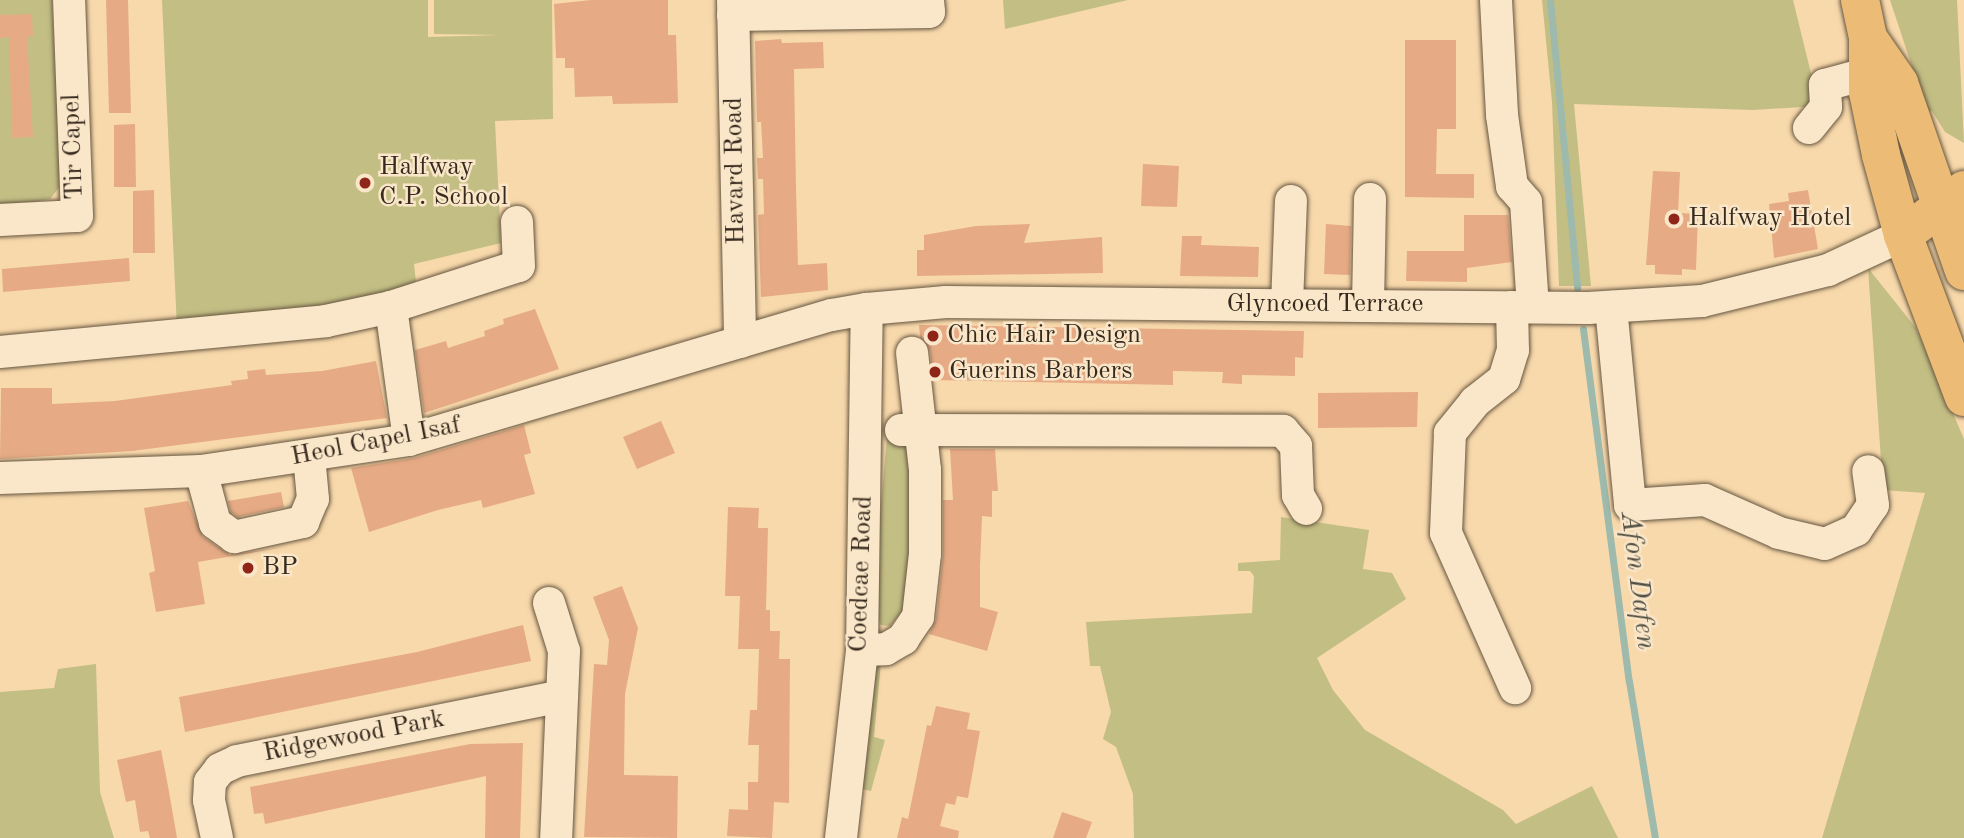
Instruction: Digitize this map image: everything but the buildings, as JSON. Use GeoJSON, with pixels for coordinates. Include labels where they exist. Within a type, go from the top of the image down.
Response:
{"type":"FeatureCollection","features":[{"type":"Feature","properties":{"kind":"main road"},"geometry":{"type":"LineString","coordinates":[[1860,0],[1875,60],[1881,155],[1903,235],[1964,397]]}},
{"type":"Feature","properties":{"kind":"main road"},"geometry":{"type":"LineString","coordinates":[[1875,60],[1899,83],[1954,198],[1964,271]]}},
{"type":"Feature","properties":{"kind":"main road"},"geometry":{"type":"LineString","coordinates":[[1903,235],[1954,198]]}},
{"type":"Feature","properties":{"kind":"street","name":"Tir Capel"},"geometry":{"type":"LineString","coordinates":[[0,220],[77,216],[69,0]]}},
{"type":"Feature","properties":{"kind":"street"},"geometry":{"type":"LineString","coordinates":[[733,8],[929,12],[928,0]]}},
{"type":"Feature","properties":{"kind":"street"},"geometry":{"type":"LineString","coordinates":[[1496,0],[1502,115],[1512,186],[1526,202],[1522,307],[1504,379],[1475,402],[1450,433],[1446,533],[1515,688]]}},
{"type":"Feature","properties":{"kind":"street","name":"Havard Road"},"geometry":{"type":"LineString","coordinates":[[733,8],[740,342]]}},
{"type":"Feature","properties":{"kind":"street"},"geometry":{"type":"LineString","coordinates":[[1810,128],[1826,107],[1825,85],[1875,60]]}},
{"type":"Feature","properties":{"kind":"street"},"geometry":{"type":"LineString","coordinates":[[1368,305],[1370,198]]}},
{"type":"Feature","properties":{"kind":"street"},"geometry":{"type":"LineString","coordinates":[[1287,304],[1292,201]]}},
{"type":"Feature","properties":{"kind":"street"},"geometry":{"type":"LineString","coordinates":[[0,352],[326,321],[391,307],[519,266],[517,222]]}},
{"type":"Feature","properties":{"kind":"street","name":"Glyncoed Terrace"},"geometry":{"type":"LineString","coordinates":[[740,342],[867,309],[946,302],[1522,307],[1620,299],[1702,301],[1828,270],[1903,235]]}},
{"type":"Feature","properties":{"kind":"street"},"geometry":{"type":"LineString","coordinates":[[1620,299],[1630,505],[1705,500],[1779,534],[1825,544],[1856,530],[1873,505],[1868,471]]}},
{"type":"Feature","properties":{"kind":"street"},"geometry":{"type":"LineString","coordinates":[[391,307],[409,440]]}},
{"type":"Feature","properties":{"kind":"street","name":"Coedcae Road"},"geometry":{"type":"LineString","coordinates":[[841,838],[862,650],[867,309]]}},
{"type":"Feature","properties":{"kind":"street","name":"Heol Capel Isaf"},"geometry":{"type":"LineString","coordinates":[[0,478],[201,471],[409,440],[740,342]]}},
{"type":"Feature","properties":{"kind":"street"},"geometry":{"type":"LineString","coordinates":[[862,650],[886,649],[903,639],[918,617],[926,554],[911,430],[912,352]]}},
{"type":"Feature","properties":{"kind":"street"},"geometry":{"type":"LineString","coordinates":[[911,430],[1025,427],[1283,432],[1296,446],[1298,495],[1306,509]]}},
{"type":"Feature","properties":{"kind":"street"},"geometry":{"type":"LineString","coordinates":[[201,471],[215,523],[234,537],[303,522],[313,499],[309,456]]}},
{"type":"Feature","properties":{"kind":"street"},"geometry":{"type":"LineString","coordinates":[[550,603],[564,651],[556,838]]}},
{"type":"Feature","properties":{"kind":"street","name":"Ridgewood Park"},"geometry":{"type":"LineString","coordinates":[[218,838],[209,800],[210,782],[219,769],[237,761],[562,696]]}},
{"type":"Feature","properties":{"kind":"shaded area"},"geometry":{"type":"Polygon","coordinates":[[[0,0],[52,0],[61,185],[50,199],[0,208],[0,0]]]}},
{"type":"Feature","properties":{"kind":"shaded area","name":"Halfway C.P. School"},"geometry":{"type":"Polygon","coordinates":[[[162,0],[428,0],[428,37],[501,35],[434,34],[434,0],[552,0],[553,119],[495,121],[501,243],[414,264],[417,292],[177,329],[162,0]]]}},
{"type":"Feature","properties":{"kind":"shaded area"},"geometry":{"type":"Polygon","coordinates":[[[1003,0],[1128,0],[1005,29],[1003,0]]]}},
{"type":"Feature","properties":{"kind":"shaded area"},"geometry":{"type":"Polygon","coordinates":[[[1542,0],[1793,0],[1819,106],[1753,110],[1574,104],[1591,286],[1559,286],[1552,102],[1542,0]]]}},
{"type":"Feature","properties":{"kind":"shaded area"},"geometry":{"type":"Polygon","coordinates":[[[1890,0],[1957,0],[1964,143],[1945,132],[1932,111],[1927,112],[1890,0]]]}},
{"type":"Feature","properties":{"kind":"shaded area"},"geometry":{"type":"Polygon","coordinates":[[[1868,268],[1916,328],[1964,439],[1964,838],[1822,838],[1925,493],[1883,490],[1868,268]]]}},
{"type":"Feature","properties":{"kind":"shaded area"},"geometry":{"type":"Polygon","coordinates":[[[894,435],[905,440],[915,529],[904,609],[890,626],[881,625],[872,609],[887,436],[894,435]]]}},
{"type":"Feature","properties":{"kind":"shaded area"},"geometry":{"type":"Polygon","coordinates":[[[1281,517],[1369,530],[1363,569],[1392,573],[1406,599],[1317,658],[1333,690],[1365,730],[1503,810],[1516,824],[1592,786],[1618,838],[1134,838],[1133,794],[1116,747],[1103,739],[1111,712],[1100,666],[1090,666],[1086,622],[1252,613],[1254,576],[1250,571],[1238,571],[1238,563],[1280,560],[1281,517]]]}},
{"type":"Feature","properties":{"kind":"shaded area"},"geometry":{"type":"Polygon","coordinates":[[[881,663],[874,737],[885,740],[871,791],[861,789],[871,664],[881,663]]]}},
{"type":"Feature","properties":{"kind":"shaded area"},"geometry":{"type":"Polygon","coordinates":[[[96,664],[100,792],[114,838],[0,838],[0,692],[54,688],[58,669],[96,664]]]}},
{"type":"Feature","properties":{"kind":"waterway","name":"Afon Dafen"},"geometry":{"type":"LineString","coordinates":[[1550,0],[1577,288]]}},
{"type":"Feature","properties":{"kind":"waterway","name":"Afon Dafen"},"geometry":{"type":"LineString","coordinates":[[1583,329],[1629,681],[1655,838]]}},
{"type":"Feature","properties":{"kind":"place","name":"Halfway C.P. School"},"geometry":{"type":"Point","coordinates":[365,183]}},
{"type":"Feature","properties":{"kind":"place","name":"Halfway Hotel"},"geometry":{"type":"Point","coordinates":[1674,219]}},
{"type":"Feature","properties":{"kind":"place","name":"Chic Hair Design"},"geometry":{"type":"Point","coordinates":[933,336]}},
{"type":"Feature","properties":{"kind":"place","name":"Guerins Barbers"},"geometry":{"type":"Point","coordinates":[935,372]}},
{"type":"Feature","properties":{"kind":"place","name":"BP"},"geometry":{"type":"Point","coordinates":[248,568]}}]}
